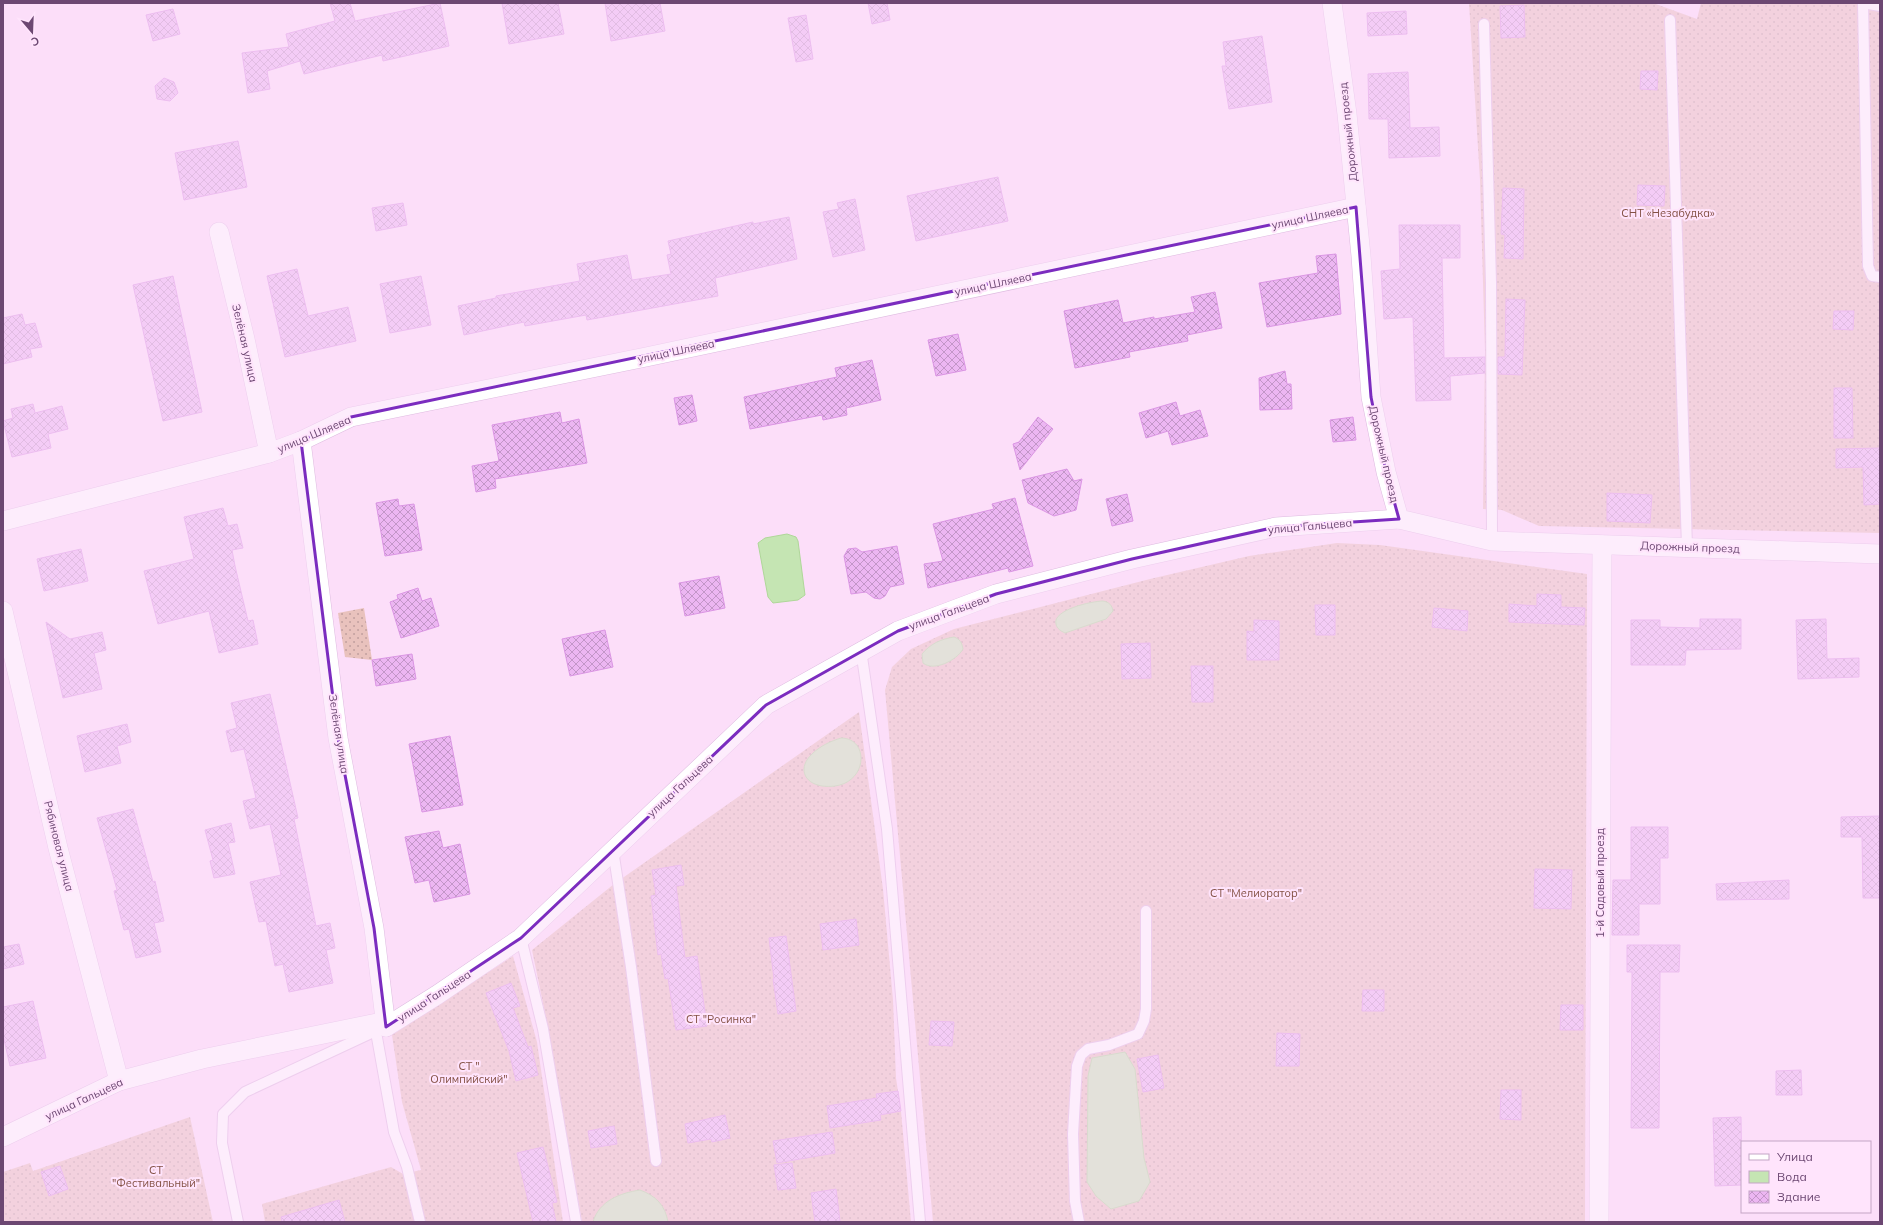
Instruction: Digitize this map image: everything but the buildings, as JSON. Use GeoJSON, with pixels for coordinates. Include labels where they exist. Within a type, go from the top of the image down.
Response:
{"type":"FeatureCollection","features":[{"type":"Feature","properties":{"kind":"street","name":"Дорожный проезд"},"geometry":{"type":"LineString","coordinates":[[1332,3],[1347,114],[1372,397],[1386,472],[1399,519],[1492,541],[1880,554]]}},
{"type":"Feature","properties":{"kind":"street","name":"улица Шляева"},"geometry":{"type":"LineString","coordinates":[[3,521],[269,453],[301,441],[351,417],[654,356],[1356,207]]}},
{"type":"Feature","properties":{"kind":"street","name":"Зелёная улица"},"geometry":{"type":"LineString","coordinates":[[219,232],[245,339],[269,453]]}},
{"type":"Feature","properties":{"kind":"street","name":"Зелёная улица"},"geometry":{"type":"LineString","coordinates":[[301,441],[338,738],[374,928],[381,1029]]}},
{"type":"Feature","properties":{"kind":"street","name":"улица Гальцева"},"geometry":{"type":"LineString","coordinates":[[381,1029],[437,995],[520,938],[766,705],[861,650],[898,631],[996,594],[1132,559],[1276,528],[1399,519]]}},
{"type":"Feature","properties":{"kind":"street","name":"1-й Садовый проезд"},"geometry":{"type":"LineString","coordinates":[[1599,1222],[1602,545]]}},
{"type":"Feature","properties":{"kind":"street","name":"Рябиновая улица"},"geometry":{"type":"LineString","coordinates":[[3,611],[58,848],[120,1081]]}},
{"type":"Feature","properties":{"kind":"street","name":"улица Гальцева"},"geometry":{"type":"LineString","coordinates":[[3,1137],[120,1081],[202,1059],[382,1022],[381,1029]]}},
{"type":"Feature","properties":{"kind":"lane"},"geometry":{"type":"LineString","coordinates":[[1880,6],[1863,3],[1868,266],[1872,276],[1880,277]]}},
{"type":"Feature","properties":{"kind":"lane"},"geometry":{"type":"LineString","coordinates":[[1670,20],[1687,547]]}},
{"type":"Feature","properties":{"kind":"lane"},"geometry":{"type":"LineString","coordinates":[[1484,24],[1491,283],[1492,541]]}},
{"type":"Feature","properties":{"kind":"lane"},"geometry":{"type":"LineString","coordinates":[[861,650],[887,829],[920,1222]]}},
{"type":"Feature","properties":{"kind":"lane"},"geometry":{"type":"LineString","coordinates":[[613,850],[630,960],[656,1161]]}},
{"type":"Feature","properties":{"kind":"lane"},"geometry":{"type":"LineString","coordinates":[[1079,1222],[1075,1201],[1073,1134],[1077,1066],[1082,1055],[1088,1049],[1109,1045],[1138,1034],[1144,1021],[1146,1009],[1146,911]]}},
{"type":"Feature","properties":{"kind":"lane"},"geometry":{"type":"LineString","coordinates":[[520,938],[543,1029],[576,1222]]}},
{"type":"Feature","properties":{"kind":"lane"},"geometry":{"type":"LineString","coordinates":[[238,1222],[222,1143],[223,1114],[245,1092],[381,1029],[394,1132],[407,1167],[420,1222]]}},
{"type":"Feature","properties":{"kind":"highlighted area"},"geometry":{"type":"Polygon","coordinates":[[[1356,207],[1371,397],[1386,472],[1399,519],[1276,527],[1132,559],[996,594],[898,631],[766,705],[521,938],[386,1027],[374,928],[338,738],[301,441],[351,417],[1356,207]]]}},
{"type":"Feature","properties":{"kind":"green space","name":"СНТ «Незабудка»"},"geometry":{"type":"Polygon","coordinates":[[[1469,3],[1653,3],[1697,19],[1701,3],[1880,3],[1880,533],[1539,526],[1502,510],[1483,509],[1485,351],[1480,180],[1469,3]]]}},
{"type":"Feature","properties":{"kind":"green space","name":"СТ \"Мелиоратор\""},"geometry":{"type":"Polygon","coordinates":[[[1337,543],[1380,545],[1587,574],[1585,1222],[933,1222],[885,690],[892,667],[911,649],[954,629],[1150,579],[1249,556],[1337,543]]]}},
{"type":"Feature","properties":{"kind":"green space"},"geometry":{"type":"Polygon","coordinates":[[[364,608],[372,660],[345,657],[338,613],[364,608]]]}},
{"type":"Feature","properties":{"kind":"green space","name":"СТ \"Росинка\""},"geometry":{"type":"Polygon","coordinates":[[[859,712],[883,889],[893,1000],[896,1078],[901,1111],[911,1222],[582,1222],[547,1023],[532,950],[614,884],[859,712]]]}},
{"type":"Feature","properties":{"kind":"green space","name":"СТ \" Олимпийский\""},"geometry":{"type":"Polygon","coordinates":[[[513,956],[537,1042],[563,1222],[265,1222],[262,1204],[391,1167],[403,1174],[421,1170],[402,1102],[392,1035],[513,956]]]}},
{"type":"Feature","properties":{"kind":"green space","name":"СТ \"Фестивальный\""},"geometry":{"type":"Polygon","coordinates":[[[190,1117],[213,1222],[3,1222],[3,1172],[30,1163],[33,1171],[190,1117]]]}},
{"type":"Feature","properties":{"kind":"water"},"geometry":{"type":"Polygon","coordinates":[[[787,534],[796,537],[798,541],[805,595],[798,600],[773,603],[768,597],[758,543],[765,538],[787,534]]]}},
{"type":"Feature","properties":{"kind":"water"},"geometry":{"type":"Polygon","coordinates":[[[1103,601],[1110,604],[1113,611],[1106,619],[1065,633],[1057,627],[1056,619],[1060,614],[1074,607],[1103,601]]]}},
{"type":"Feature","properties":{"kind":"water"},"geometry":{"type":"Polygon","coordinates":[[[954,637],[958,639],[963,649],[956,657],[945,664],[933,666],[923,663],[922,654],[929,647],[945,639],[954,637]]]}},
{"type":"Feature","properties":{"kind":"water"},"geometry":{"type":"Polygon","coordinates":[[[841,738],[851,740],[858,746],[861,755],[860,764],[856,773],[849,781],[837,786],[822,786],[810,782],[804,769],[808,759],[822,746],[841,738]]]}},
{"type":"Feature","properties":{"kind":"water"},"geometry":{"type":"Polygon","coordinates":[[[1125,1052],[1135,1069],[1144,1158],[1150,1182],[1139,1201],[1111,1209],[1096,1196],[1087,1182],[1088,1076],[1092,1058],[1125,1052]]]}},
{"type":"Feature","properties":{"kind":"water"},"geometry":{"type":"Polygon","coordinates":[[[640,1190],[651,1195],[659,1202],[665,1211],[668,1222],[593,1222],[596,1215],[605,1203],[625,1193],[640,1190]]]}}]}
